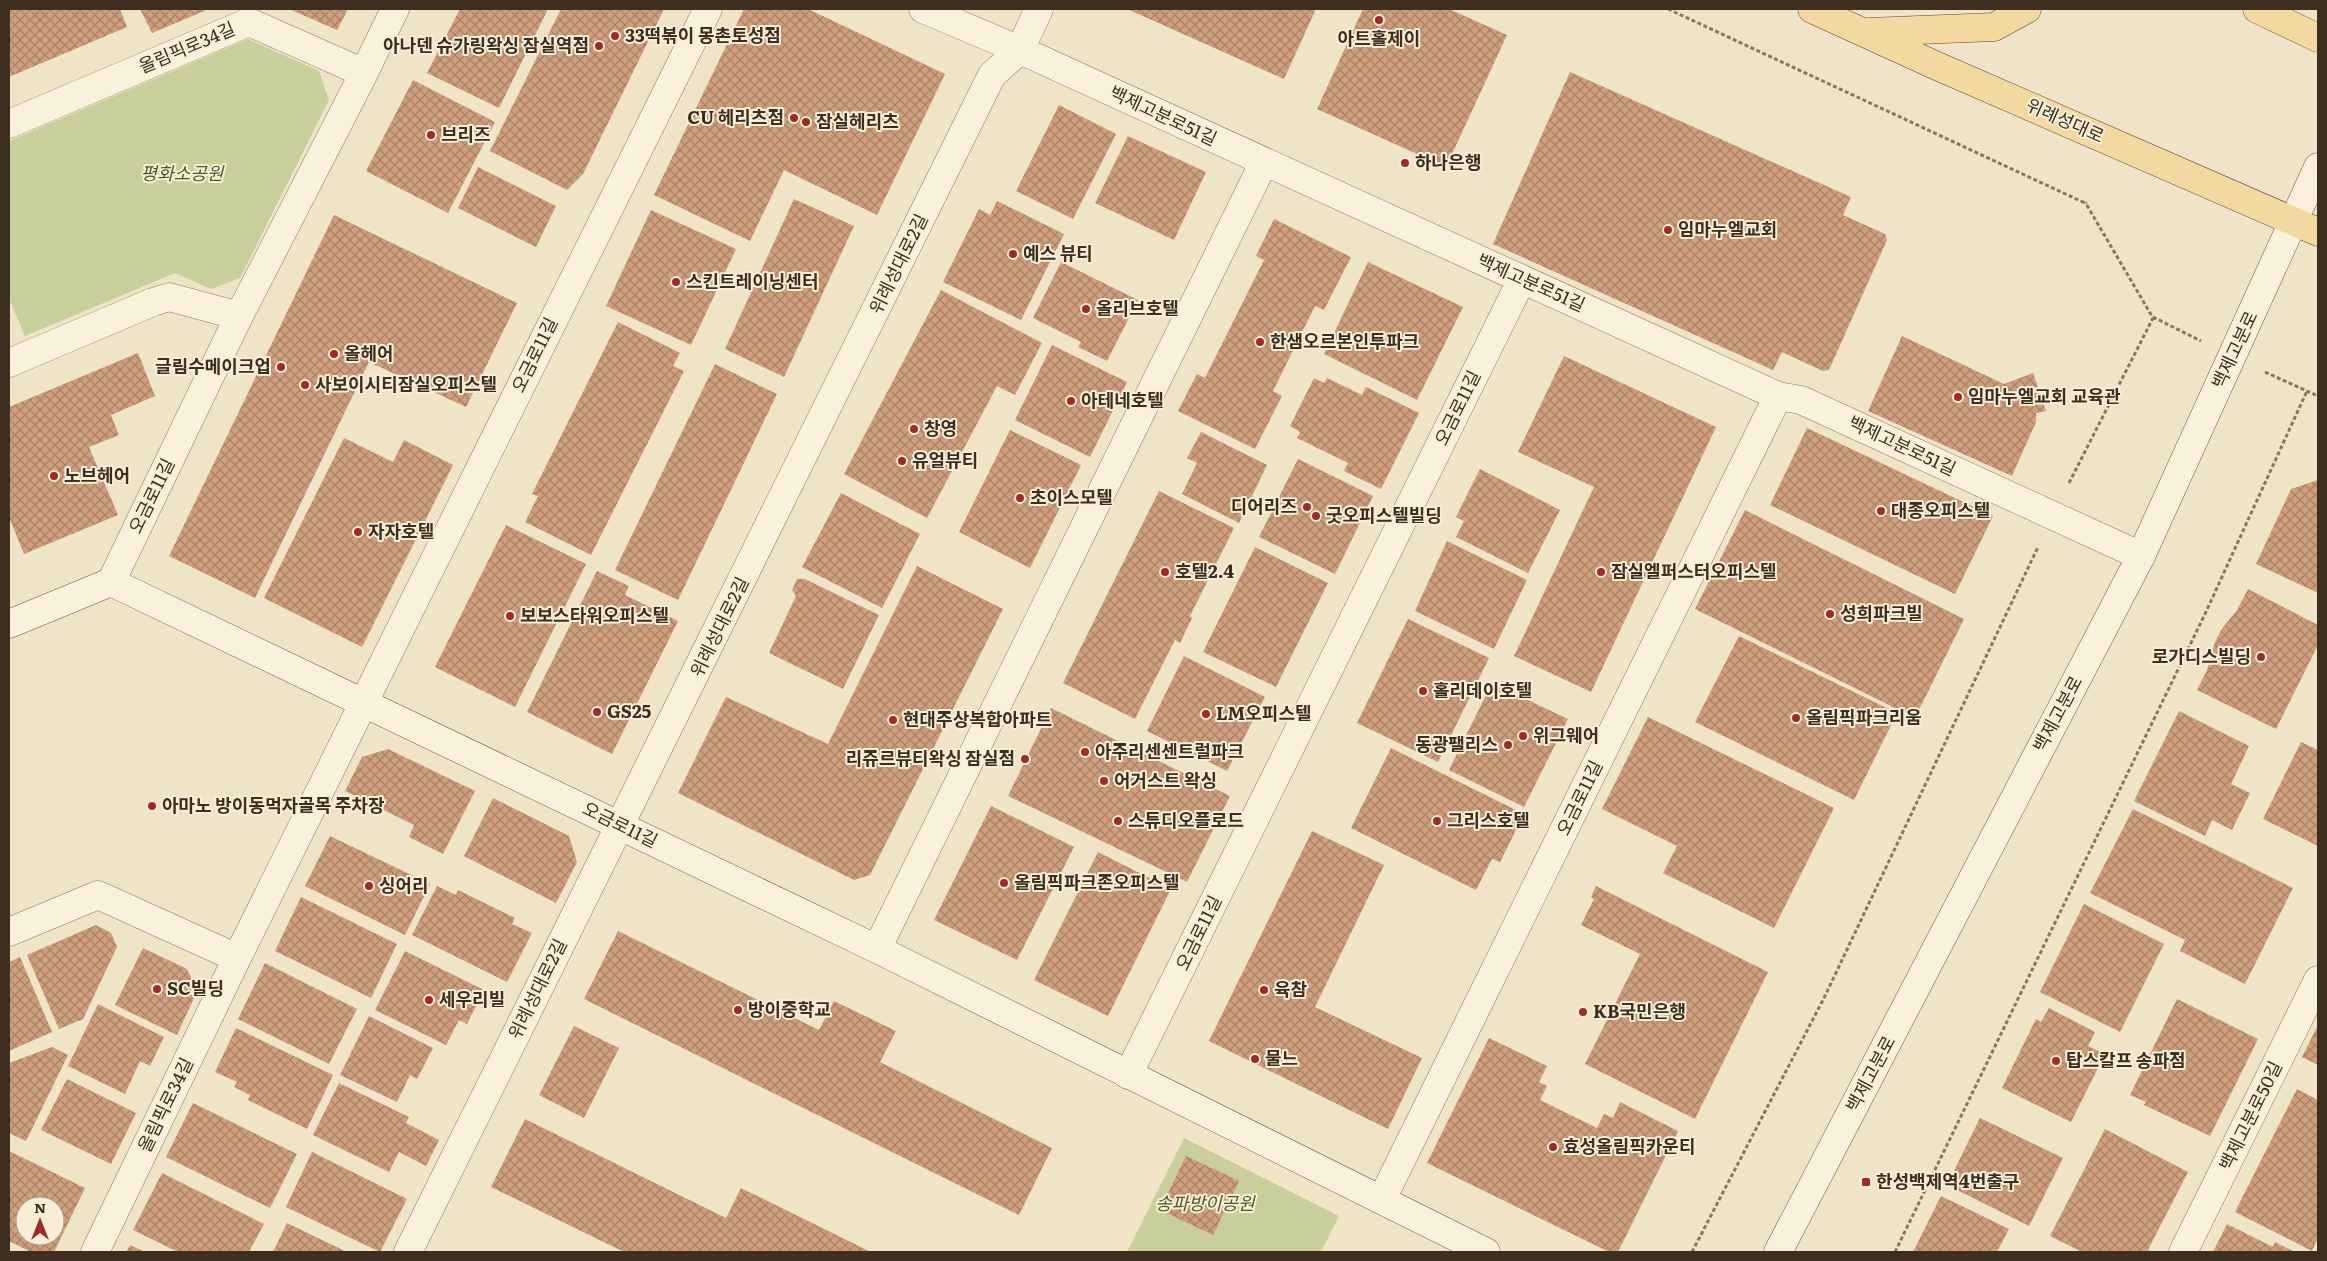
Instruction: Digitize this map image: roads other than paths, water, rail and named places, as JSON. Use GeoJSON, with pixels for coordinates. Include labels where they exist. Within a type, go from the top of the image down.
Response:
{"type":"FeatureCollection","features":[{"type":"Feature","properties":{"kind":"main road","name":"위례성대로"},"geometry":{"type":"LineString","coordinates":[[1812,9],[2318,232]]}},
{"type":"Feature","properties":{"kind":"main road"},"geometry":{"type":"LineString","coordinates":[[1865,32],[1994,27],[2027,9]]}},
{"type":"Feature","properties":{"kind":"main road"},"geometry":{"type":"LineString","coordinates":[[2257,9],[2318,38]]}},
{"type":"Feature","properties":{"kind":"street","name":"오금로11길"},"geometry":{"type":"LineString","coordinates":[[395,9],[239,316],[111,582],[878,949],[1486,1252]]}},
{"type":"Feature","properties":{"kind":"street","name":"오금로11길"},"geometry":{"type":"LineString","coordinates":[[363,702],[708,9]]}},
{"type":"Feature","properties":{"kind":"street","name":"백제고분로51길"},"geometry":{"type":"LineString","coordinates":[[923,9],[1020,50],[1778,396],[1801,400],[2141,556]]}},
{"type":"Feature","properties":{"kind":"street","name":"위례성대로2길"},"geometry":{"type":"LineString","coordinates":[[408,1252],[992,75],[1020,50],[1039,9]]}},
{"type":"Feature","properties":{"kind":"street","name":"올림픽로34길"},"geometry":{"type":"LineString","coordinates":[[9,124],[249,22],[364,73]]}},
{"type":"Feature","properties":{"kind":"street"},"geometry":{"type":"LineString","coordinates":[[878,949],[1264,162]]}},
{"type":"Feature","properties":{"kind":"street","name":"백제고분로"},"geometry":{"type":"LineString","coordinates":[[1778,1252],[2141,556],[2318,167]]}},
{"type":"Feature","properties":{"kind":"street","name":"오금로11길"},"geometry":{"type":"LineString","coordinates":[[1128,1075],[1522,279]]}},
{"type":"Feature","properties":{"kind":"street"},"geometry":{"type":"LineString","coordinates":[[9,363],[169,297],[239,316]]}},
{"type":"Feature","properties":{"kind":"street","name":"오금로11길"},"geometry":{"type":"LineString","coordinates":[[1382,1199],[1778,396]]}},
{"type":"Feature","properties":{"kind":"street"},"geometry":{"type":"LineString","coordinates":[[9,624],[111,582]]}},
{"type":"Feature","properties":{"kind":"street","name":"올림픽로34길"},"geometry":{"type":"LineString","coordinates":[[95,1252],[363,702]]}},
{"type":"Feature","properties":{"kind":"street"},"geometry":{"type":"LineString","coordinates":[[9,932],[98,895],[237,958]]}},
{"type":"Feature","properties":{"kind":"street","name":"백제고분로50길"},"geometry":{"type":"LineString","coordinates":[[2183,1252],[2318,980]]}},
{"type":"Feature","properties":{"kind":"place","name":"아트홀제이"},"geometry":{"type":"Point","coordinates":[1379,20]}},
{"type":"Feature","properties":{"kind":"place","name":"33떡볶이 몽촌토성점"},"geometry":{"type":"Point","coordinates":[615,36]}},
{"type":"Feature","properties":{"kind":"place","name":"아나덴 슈가링왁싱 잠실역점"},"geometry":{"type":"Point","coordinates":[599,46]}},
{"type":"Feature","properties":{"kind":"place","name":"CU 헤리츠점"},"geometry":{"type":"Point","coordinates":[794,118]}},
{"type":"Feature","properties":{"kind":"place","name":"잠실헤리츠"},"geometry":{"type":"Point","coordinates":[806,122]}},
{"type":"Feature","properties":{"kind":"place","name":"브리즈"},"geometry":{"type":"Point","coordinates":[431,135]}},
{"type":"Feature","properties":{"kind":"place","name":"하나은행"},"geometry":{"type":"Point","coordinates":[1405,163]}},
{"type":"Feature","properties":{"kind":"place","name":"임마누엘교회"},"geometry":{"type":"Point","coordinates":[1668,230]}},
{"type":"Feature","properties":{"kind":"place","name":"예스 뷰티"},"geometry":{"type":"Point","coordinates":[1013,254]}},
{"type":"Feature","properties":{"kind":"place","name":"스킨트레이닝센터"},"geometry":{"type":"Point","coordinates":[676,282]}},
{"type":"Feature","properties":{"kind":"place","name":"올리브호텔"},"geometry":{"type":"Point","coordinates":[1086,309]}},
{"type":"Feature","properties":{"kind":"place","name":"한샘오르본인투파크"},"geometry":{"type":"Point","coordinates":[1260,342]}},
{"type":"Feature","properties":{"kind":"place","name":"올헤어"},"geometry":{"type":"Point","coordinates":[334,354]}},
{"type":"Feature","properties":{"kind":"place","name":"글림수메이크업"},"geometry":{"type":"Point","coordinates":[281,367]}},
{"type":"Feature","properties":{"kind":"place","name":"사보이시티잠실오피스텔"},"geometry":{"type":"Point","coordinates":[305,385]}},
{"type":"Feature","properties":{"kind":"place","name":"임마누엘교회 교육관"},"geometry":{"type":"Point","coordinates":[1958,397]}},
{"type":"Feature","properties":{"kind":"place","name":"아테네호텔"},"geometry":{"type":"Point","coordinates":[1071,401]}},
{"type":"Feature","properties":{"kind":"place","name":"창영"},"geometry":{"type":"Point","coordinates":[914,429]}},
{"type":"Feature","properties":{"kind":"place","name":"유얼뷰티"},"geometry":{"type":"Point","coordinates":[902,461]}},
{"type":"Feature","properties":{"kind":"place","name":"노브헤어"},"geometry":{"type":"Point","coordinates":[54,476]}},
{"type":"Feature","properties":{"kind":"place","name":"초이스모텔"},"geometry":{"type":"Point","coordinates":[1020,498]}},
{"type":"Feature","properties":{"kind":"place","name":"디어리즈"},"geometry":{"type":"Point","coordinates":[1307,507]}},
{"type":"Feature","properties":{"kind":"place","name":"대종오피스텔"},"geometry":{"type":"Point","coordinates":[1881,511]}},
{"type":"Feature","properties":{"kind":"place","name":"굿오피스텔빌딩"},"geometry":{"type":"Point","coordinates":[1316,516]}},
{"type":"Feature","properties":{"kind":"place","name":"자자호텔"},"geometry":{"type":"Point","coordinates":[358,532]}},
{"type":"Feature","properties":{"kind":"place","name":"호텔2.4"},"geometry":{"type":"Point","coordinates":[1165,572]}},
{"type":"Feature","properties":{"kind":"place","name":"잠실엘퍼스터오피스텔"},"geometry":{"type":"Point","coordinates":[1601,572]}},
{"type":"Feature","properties":{"kind":"place","name":"성희파크빌"},"geometry":{"type":"Point","coordinates":[1830,614]}},
{"type":"Feature","properties":{"kind":"place","name":"보보스타워오피스텔"},"geometry":{"type":"Point","coordinates":[510,616]}},
{"type":"Feature","properties":{"kind":"place","name":"로가디스빌딩"},"geometry":{"type":"Point","coordinates":[2261,657]}},
{"type":"Feature","properties":{"kind":"place","name":"홀리데이호텔"},"geometry":{"type":"Point","coordinates":[1423,691]}},
{"type":"Feature","properties":{"kind":"place","name":"GS25"},"geometry":{"type":"Point","coordinates":[597,712]}},
{"type":"Feature","properties":{"kind":"place","name":"LM오피스텔"},"geometry":{"type":"Point","coordinates":[1206,714]}},
{"type":"Feature","properties":{"kind":"place","name":"올림픽파크리움"},"geometry":{"type":"Point","coordinates":[1796,718]}},
{"type":"Feature","properties":{"kind":"place","name":"현대주상복합아파트"},"geometry":{"type":"Point","coordinates":[893,720]}},
{"type":"Feature","properties":{"kind":"place","name":"위그웨어"},"geometry":{"type":"Point","coordinates":[1523,736]}},
{"type":"Feature","properties":{"kind":"place","name":"동광팰리스"},"geometry":{"type":"Point","coordinates":[1508,745]}},
{"type":"Feature","properties":{"kind":"place","name":"아주리센센트럴파크"},"geometry":{"type":"Point","coordinates":[1085,752]}},
{"type":"Feature","properties":{"kind":"place","name":"리쥬르뷰티왁싱 잠실점"},"geometry":{"type":"Point","coordinates":[1025,759]}},
{"type":"Feature","properties":{"kind":"place","name":"어거스트 왁싱"},"geometry":{"type":"Point","coordinates":[1104,781]}},
{"type":"Feature","properties":{"kind":"place","name":"아마노 방이동먹자골목 주차장"},"geometry":{"type":"Point","coordinates":[152,806]}},
{"type":"Feature","properties":{"kind":"place","name":"스튜디오플로드"},"geometry":{"type":"Point","coordinates":[1118,821]}},
{"type":"Feature","properties":{"kind":"place","name":"그리스호텔"},"geometry":{"type":"Point","coordinates":[1437,821]}},
{"type":"Feature","properties":{"kind":"place","name":"올림픽파크존오피스텔"},"geometry":{"type":"Point","coordinates":[1004,883]}},
{"type":"Feature","properties":{"kind":"place","name":"싱어리"},"geometry":{"type":"Point","coordinates":[369,886]}},
{"type":"Feature","properties":{"kind":"place","name":"SC빌딩"},"geometry":{"type":"Point","coordinates":[157,989]}},
{"type":"Feature","properties":{"kind":"place","name":"육참"},"geometry":{"type":"Point","coordinates":[1264,990]}},
{"type":"Feature","properties":{"kind":"place","name":"세우리빌"},"geometry":{"type":"Point","coordinates":[429,1000]}},
{"type":"Feature","properties":{"kind":"place","name":"방이중학교"},"geometry":{"type":"Point","coordinates":[738,1010]}},
{"type":"Feature","properties":{"kind":"place","name":"KB국민은행"},"geometry":{"type":"Point","coordinates":[1583,1012]}},
{"type":"Feature","properties":{"kind":"place","name":"물느"},"geometry":{"type":"Point","coordinates":[1255,1059]}},
{"type":"Feature","properties":{"kind":"place","name":"탑스칼프 송파점"},"geometry":{"type":"Point","coordinates":[2056,1061]}},
{"type":"Feature","properties":{"kind":"place","name":"효성올림픽카운티"},"geometry":{"type":"Point","coordinates":[1553,1147]}},
{"type":"Feature","properties":{"kind":"place","name":"한성백제역4번출구"},"geometry":{"type":"Point","coordinates":[1866,1182]}},
{"type":"Feature","properties":{"kind":"park label","name":"평화소공원"},"geometry":{"type":"Point","coordinates":[182,174]}},
{"type":"Feature","properties":{"kind":"park label","name":"송파방이공원"},"geometry":{"type":"Point","coordinates":[1205,1204]}}]}
